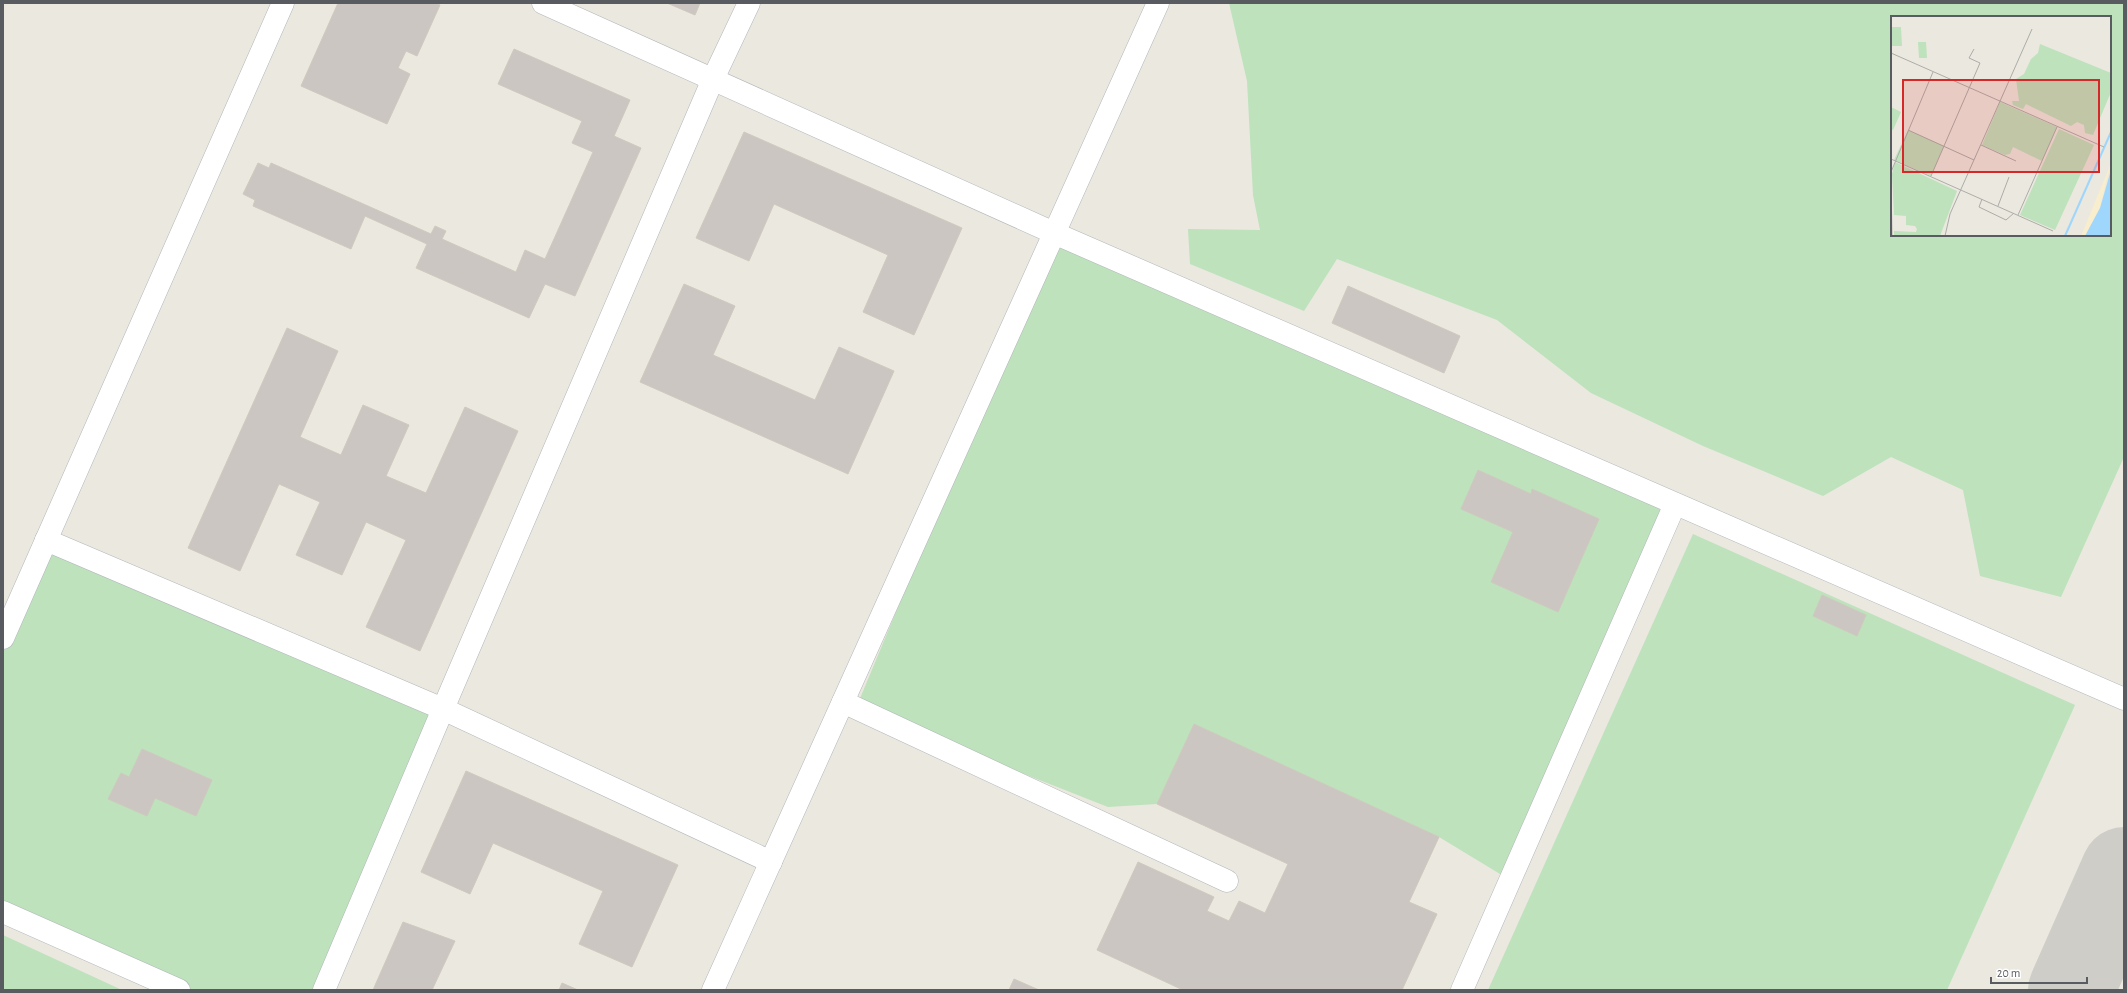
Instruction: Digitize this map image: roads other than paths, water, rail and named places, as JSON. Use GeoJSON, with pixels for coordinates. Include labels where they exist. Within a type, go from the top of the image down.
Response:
{"type":"FeatureCollection","features":[{"type":"Feature","properties":{"kind":"street"},"geometry":{"type":"LineString","coordinates":[[3,638],[283,3]]}},
{"type":"Feature","properties":{"kind":"street"},"geometry":{"type":"LineString","coordinates":[[543,3],[1054,232],[2124,699]]}},
{"type":"Feature","properties":{"kind":"street"},"geometry":{"type":"LineString","coordinates":[[324,990],[713,79],[749,3]]}},
{"type":"Feature","properties":{"kind":"street"},"geometry":{"type":"LineString","coordinates":[[713,990],[1158,3]]}},
{"type":"Feature","properties":{"kind":"street"},"geometry":{"type":"LineString","coordinates":[[1462,990],[1675,504]]}},
{"type":"Feature","properties":{"kind":"street"},"geometry":{"type":"LineString","coordinates":[[46,540],[443,709],[771,862]]}},
{"type":"Feature","properties":{"kind":"street"},"geometry":{"type":"LineString","coordinates":[[843,702],[1227,881]]}},
{"type":"Feature","properties":{"kind":"street"},"geometry":{"type":"LineString","coordinates":[[3,912],[178,990]]}}]}
